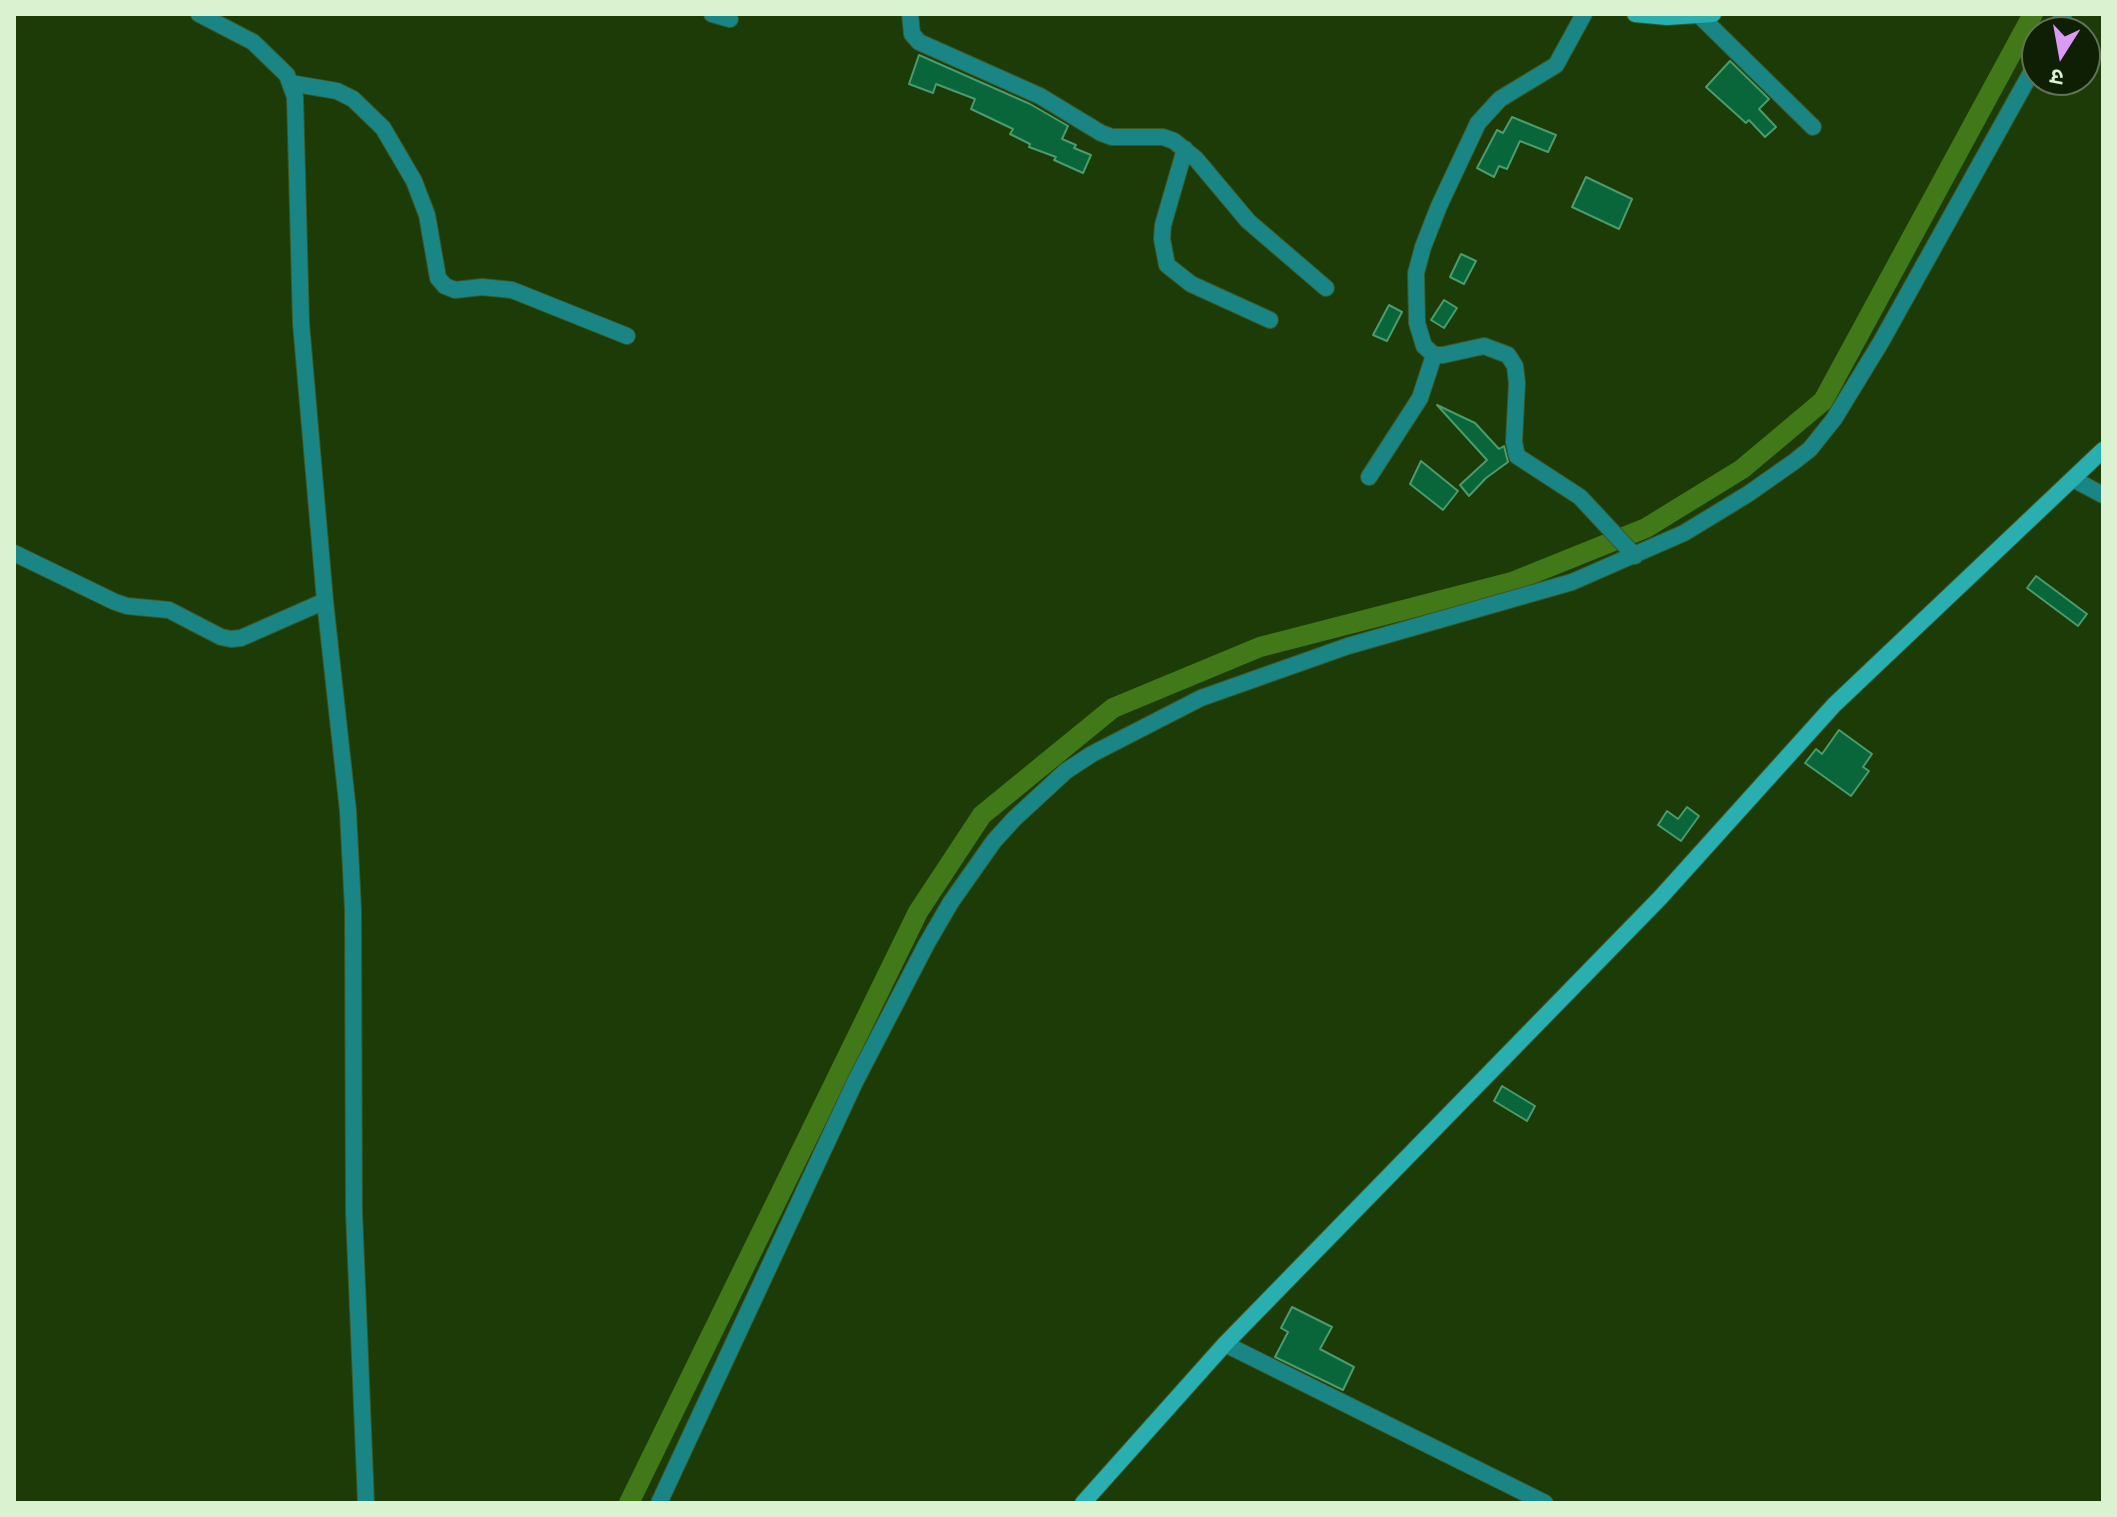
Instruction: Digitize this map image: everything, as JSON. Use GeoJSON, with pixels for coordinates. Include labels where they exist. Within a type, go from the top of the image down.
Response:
{"type":"FeatureCollection","features":[{"type":"Feature","properties":{"kind":"street"},"geometry":{"type":"LineString","coordinates":[[199,14],[253,42],[287,75],[295,97],[301,323],[325,601],[348,811],[353,909],[354,1212],[366,1503]]}},
{"type":"Feature","properties":{"kind":"street"},"geometry":{"type":"LineString","coordinates":[[712,14],[730,19]]}},
{"type":"Feature","properties":{"kind":"street"},"geometry":{"type":"LineString","coordinates":[[910,14],[912,34],[919,42],[1040,96],[1101,133],[1122,138],[1163,137],[1174,141],[1185,149],[1248,221],[1326,288]]}},
{"type":"Feature","properties":{"kind":"street"},"geometry":{"type":"LineString","coordinates":[[1584,14],[1556,65],[1500,99],[1478,123],[1434,217],[1416,273],[1415,294],[1419,335],[1424,346],[1434,355],[1484,346],[1508,355],[1515,366],[1517,383],[1514,442],[1517,456],[1580,497],[1632,553]]}},
{"type":"Feature","properties":{"kind":"street"},"geometry":{"type":"LineString","coordinates":[[1635,14],[1667,17],[1707,15],[1813,127]]}},
{"type":"Feature","properties":{"kind":"street"},"geometry":{"type":"LineString","coordinates":[[290,83],[337,91],[353,99],[383,128],[414,181],[427,215],[438,278],[445,286],[455,290],[482,287],[512,290],[627,336]]}},
{"type":"Feature","properties":{"kind":"street"},"geometry":{"type":"LineString","coordinates":[[659,1503],[855,1082],[926,945],[981,859],[1023,810],[1066,771],[1092,754],[1201,698],[1348,646],[1572,582],[1632,553],[1684,533],[1748,494],[1810,449],[1834,419],[1881,342],[2021,91]]}},
{"type":"Feature","properties":{"kind":"street"},"geometry":{"type":"LineString","coordinates":[[1185,149],[1163,225],[1167,265],[1191,284],[1270,320]]}},
{"type":"Feature","properties":{"kind":"street"},"geometry":{"type":"LineString","coordinates":[[1369,477],[1420,398],[1434,355]]}},
{"type":"Feature","properties":{"kind":"street"},"geometry":{"type":"LineString","coordinates":[[1083,1503],[1225,1344],[1660,898],[1834,705],[2103,450]]}},
{"type":"Feature","properties":{"kind":"street"},"geometry":{"type":"LineString","coordinates":[[2073,479],[2103,495]]}},
{"type":"Feature","properties":{"kind":"street"},"geometry":{"type":"LineString","coordinates":[[14,553],[115,602],[169,610],[221,637],[231,639],[325,601]]}},
{"type":"Feature","properties":{"kind":"street"},"geometry":{"type":"LineString","coordinates":[[1225,1344],[1545,1503]]}},
{"type":"Feature","properties":{"kind":"building"},"geometry":{"type":"Polygon","coordinates":[[[919,55],[1030,104],[1068,126],[1062,139],[1091,155],[1083,173],[1054,160],[1056,157],[1029,147],[1030,144],[1010,134],[1013,129],[971,109],[975,99],[936,84],[933,93],[909,84],[919,55]]]}},
{"type":"Feature","properties":{"kind":"building"},"geometry":{"type":"Polygon","coordinates":[[[1730,61],[1769,99],[1759,109],[1776,127],[1765,137],[1749,120],[1746,123],[1706,87],[1730,61]]]}},
{"type":"Feature","properties":{"kind":"building"},"geometry":{"type":"Polygon","coordinates":[[[1512,117],[1556,135],[1548,152],[1520,141],[1507,169],[1499,166],[1494,177],[1477,168],[1497,130],[1503,133],[1512,117]]]}},
{"type":"Feature","properties":{"kind":"building"},"geometry":{"type":"Polygon","coordinates":[[[1586,177],[1632,199],[1619,229],[1572,207],[1586,177]]]}},
{"type":"Feature","properties":{"kind":"building"},"geometry":{"type":"Polygon","coordinates":[[[1461,254],[1476,261],[1464,284],[1450,277],[1461,254]]]}},
{"type":"Feature","properties":{"kind":"building"},"geometry":{"type":"Polygon","coordinates":[[[1444,300],[1457,308],[1444,328],[1431,320],[1444,300]]]}},
{"type":"Feature","properties":{"kind":"building"},"geometry":{"type":"Polygon","coordinates":[[[1389,305],[1402,312],[1387,341],[1373,335],[1389,305]]]}},
{"type":"Feature","properties":{"kind":"building"},"geometry":{"type":"Polygon","coordinates":[[[1437,405],[1475,423],[1499,449],[1504,446],[1508,462],[1469,496],[1460,485],[1487,460],[1437,405]]]}},
{"type":"Feature","properties":{"kind":"building"},"geometry":{"type":"Polygon","coordinates":[[[1421,461],[1458,491],[1443,510],[1410,484],[1421,461]]]}},
{"type":"Feature","properties":{"kind":"building"},"geometry":{"type":"Polygon","coordinates":[[[2036,576],[2087,614],[2078,626],[2027,588],[2036,576]]]}},
{"type":"Feature","properties":{"kind":"building"},"geometry":{"type":"Polygon","coordinates":[[[1839,730],[1872,754],[1863,767],[1869,771],[1851,796],[1805,763],[1816,749],[1822,754],[1839,730]]]}},
{"type":"Feature","properties":{"kind":"building"},"geometry":{"type":"Polygon","coordinates":[[[1687,807],[1699,816],[1681,841],[1658,825],[1667,811],[1678,819],[1687,807]]]}},
{"type":"Feature","properties":{"kind":"building"},"geometry":{"type":"Polygon","coordinates":[[[1502,1086],[1535,1106],[1527,1121],[1494,1101],[1502,1086]]]}},
{"type":"Feature","properties":{"kind":"building"},"geometry":{"type":"Polygon","coordinates":[[[1292,1307],[1332,1327],[1320,1349],[1354,1367],[1343,1390],[1275,1357],[1288,1332],[1281,1328],[1292,1307]]]}},
{"type":"Feature","properties":{"kind":"waterway"},"geometry":{"type":"LineString","coordinates":[[629,1503],[918,912],[982,815],[1113,708],[1260,647],[1512,582],[1646,528],[1742,469],[1823,401],[2033,14]]}}]}
